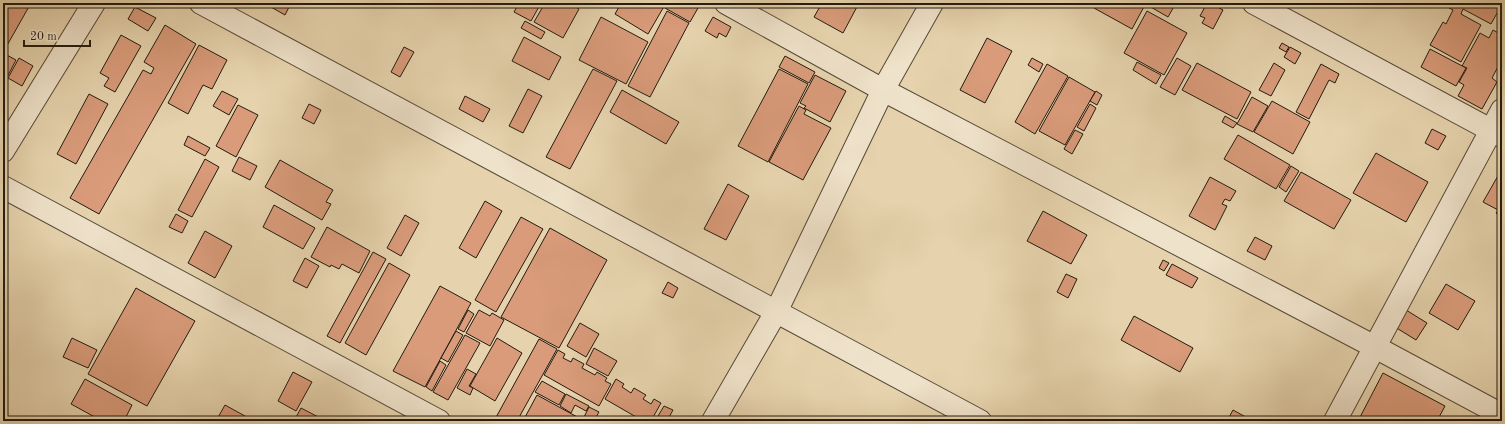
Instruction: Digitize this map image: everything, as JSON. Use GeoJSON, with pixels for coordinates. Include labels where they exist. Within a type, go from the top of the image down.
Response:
{"type":"FeatureCollection","features":[{"type":"Feature","properties":{"kind":"street"},"geometry":{"type":"LineString","coordinates":[[3,151],[94,3]]}},
{"type":"Feature","properties":{"kind":"street"},"geometry":{"type":"LineString","coordinates":[[201,3],[980,421]]}},
{"type":"Feature","properties":{"kind":"street"},"geometry":{"type":"LineString","coordinates":[[726,3],[883,90],[1502,415]]}},
{"type":"Feature","properties":{"kind":"street"},"geometry":{"type":"LineString","coordinates":[[713,421],[776,312],[883,90],[932,3]]}},
{"type":"Feature","properties":{"kind":"street"},"geometry":{"type":"LineString","coordinates":[[1254,3],[1497,133]]}},
{"type":"Feature","properties":{"kind":"street"},"geometry":{"type":"LineString","coordinates":[[1335,421],[1375,347],[1497,133],[1502,110]]}},
{"type":"Feature","properties":{"kind":"street"},"geometry":{"type":"LineString","coordinates":[[3,187],[439,421]]}},
{"type":"Feature","properties":{"kind":"building"},"geometry":{"type":"Polygon","coordinates":[[[3,3],[31,3],[5,49],[3,48],[3,3]]]}},
{"type":"Feature","properties":{"kind":"building"},"geometry":{"type":"Polygon","coordinates":[[[264,3],[291,3],[285,15],[264,3]]]}},
{"type":"Feature","properties":{"kind":"building"},"geometry":{"type":"Polygon","coordinates":[[[519,3],[541,3],[531,21],[514,12],[519,3]]]}},
{"type":"Feature","properties":{"kind":"building"},"geometry":{"type":"Polygon","coordinates":[[[545,3],[569,3],[579,9],[563,38],[534,22],[545,3]]]}},
{"type":"Feature","properties":{"kind":"building"},"geometry":{"type":"Polygon","coordinates":[[[593,3],[605,3],[602,8],[593,3]]]}},
{"type":"Feature","properties":{"kind":"building"},"geometry":{"type":"Polygon","coordinates":[[[621,3],[666,3],[648,34],[615,14],[621,3]]]}},
{"type":"Feature","properties":{"kind":"building"},"geometry":{"type":"Polygon","coordinates":[[[668,3],[688,3],[698,8],[690,22],[665,8],[668,3]]]}},
{"type":"Feature","properties":{"kind":"building"},"geometry":{"type":"Polygon","coordinates":[[[822,3],[859,3],[843,33],[814,17],[822,3]]]}},
{"type":"Feature","properties":{"kind":"building"},"geometry":{"type":"Polygon","coordinates":[[[1096,3],[1146,3],[1132,29],[1094,8],[1096,3]]]}},
{"type":"Feature","properties":{"kind":"building"},"geometry":{"type":"Polygon","coordinates":[[[1151,3],[1176,3],[1168,17],[1149,6],[1151,3]]]}},
{"type":"Feature","properties":{"kind":"building"},"geometry":{"type":"Polygon","coordinates":[[[1207,3],[1210,3],[1223,10],[1213,29],[1202,23],[1205,18],[1200,16],[1207,3]]]}},
{"type":"Feature","properties":{"kind":"building"},"geometry":{"type":"Polygon","coordinates":[[[1452,3],[1496,3],[1501,6],[1491,24],[1463,9],[1461,14],[1481,25],[1461,62],[1430,45],[1443,22],[1446,24],[1453,10],[1449,8],[1452,3]]]}},
{"type":"Feature","properties":{"kind":"building"},"geometry":{"type":"Polygon","coordinates":[[[135,7],[156,18],[148,31],[128,19],[135,7]]]}},
{"type":"Feature","properties":{"kind":"building"},"geometry":{"type":"Polygon","coordinates":[[[667,11],[689,23],[650,97],[628,86],[667,11]]]}},
{"type":"Feature","properties":{"kind":"building"},"geometry":{"type":"Polygon","coordinates":[[[1147,11],[1187,33],[1164,75],[1124,53],[1147,11]]]}},
{"type":"Feature","properties":{"kind":"building"},"geometry":{"type":"Polygon","coordinates":[[[601,17],[648,42],[626,84],[579,60],[601,17]]]}},
{"type":"Feature","properties":{"kind":"building"},"geometry":{"type":"Polygon","coordinates":[[[713,17],[731,27],[726,37],[719,33],[717,38],[705,31],[713,17]]]}},
{"type":"Feature","properties":{"kind":"building"},"geometry":{"type":"Polygon","coordinates":[[[525,21],[545,32],[541,39],[521,28],[525,21]]]}},
{"type":"Feature","properties":{"kind":"building"},"geometry":{"type":"Polygon","coordinates":[[[165,25],[196,44],[99,214],[70,198],[143,70],[151,74],[154,68],[144,62],[165,25]]]}},
{"type":"Feature","properties":{"kind":"building"},"geometry":{"type":"Polygon","coordinates":[[[1493,30],[1502,35],[1502,59],[1492,78],[1497,82],[1482,109],[1458,96],[1464,85],[1459,82],[1467,68],[1462,66],[1480,33],[1489,38],[1493,30]]]}},
{"type":"Feature","properties":{"kind":"building"},"geometry":{"type":"Polygon","coordinates":[[[121,35],[141,46],[115,92],[104,86],[109,78],[100,73],[121,35]]]}},
{"type":"Feature","properties":{"kind":"building"},"geometry":{"type":"Polygon","coordinates":[[[524,37],[561,57],[549,80],[512,61],[524,37]]]}},
{"type":"Feature","properties":{"kind":"building"},"geometry":{"type":"Polygon","coordinates":[[[987,38],[1012,51],[985,103],[960,90],[987,38]]]}},
{"type":"Feature","properties":{"kind":"building"},"geometry":{"type":"Polygon","coordinates":[[[1282,43],[1289,47],[1286,52],[1279,48],[1282,43]]]}},
{"type":"Feature","properties":{"kind":"building"},"geometry":{"type":"Polygon","coordinates":[[[199,45],[227,60],[212,89],[203,85],[188,114],[168,103],[199,45]]]}},
{"type":"Feature","properties":{"kind":"building"},"geometry":{"type":"Polygon","coordinates":[[[404,47],[414,52],[400,77],[391,72],[404,47]]]}},
{"type":"Feature","properties":{"kind":"building"},"geometry":{"type":"Polygon","coordinates":[[[1290,47],[1301,53],[1295,64],[1284,57],[1290,47]]]}},
{"type":"Feature","properties":{"kind":"building"},"geometry":{"type":"Polygon","coordinates":[[[1430,49],[1466,68],[1456,86],[1421,67],[1430,49]]]}},
{"type":"Feature","properties":{"kind":"building"},"geometry":{"type":"Polygon","coordinates":[[[3,53],[16,60],[5,81],[3,80],[3,53]]]}},
{"type":"Feature","properties":{"kind":"building"},"geometry":{"type":"Polygon","coordinates":[[[785,56],[815,72],[809,83],[779,67],[785,56]]]}},
{"type":"Feature","properties":{"kind":"building"},"geometry":{"type":"Polygon","coordinates":[[[19,58],[33,66],[22,86],[8,78],[19,58]]]}},
{"type":"Feature","properties":{"kind":"building"},"geometry":{"type":"Polygon","coordinates":[[[1032,58],[1043,64],[1039,72],[1028,65],[1032,58]]]}},
{"type":"Feature","properties":{"kind":"building"},"geometry":{"type":"Polygon","coordinates":[[[1177,58],[1191,66],[1175,95],[1160,87],[1177,58]]]}},
{"type":"Feature","properties":{"kind":"building"},"geometry":{"type":"Polygon","coordinates":[[[1137,62],[1161,75],[1156,84],[1133,70],[1137,62]]]}},
{"type":"Feature","properties":{"kind":"building"},"geometry":{"type":"Polygon","coordinates":[[[1197,63],[1251,92],[1237,119],[1182,90],[1197,63]]]}},
{"type":"Feature","properties":{"kind":"building"},"geometry":{"type":"Polygon","coordinates":[[[1274,63],[1285,70],[1271,96],[1259,90],[1274,63]]]}},
{"type":"Feature","properties":{"kind":"building"},"geometry":{"type":"Polygon","coordinates":[[[1047,64],[1068,76],[1035,134],[1015,122],[1047,64]]]}},
{"type":"Feature","properties":{"kind":"building"},"geometry":{"type":"Polygon","coordinates":[[[1321,64],[1339,74],[1335,83],[1329,80],[1309,119],[1296,112],[1321,64]]]}},
{"type":"Feature","properties":{"kind":"building"},"geometry":{"type":"Polygon","coordinates":[[[593,69],[617,81],[570,169],[546,157],[593,69]]]}},
{"type":"Feature","properties":{"kind":"building"},"geometry":{"type":"Polygon","coordinates":[[[779,69],[808,84],[768,162],[738,146],[779,69]]]}},
{"type":"Feature","properties":{"kind":"building"},"geometry":{"type":"Polygon","coordinates":[[[815,75],[846,91],[830,122],[804,108],[806,106],[800,103],[815,75]]]}},
{"type":"Feature","properties":{"kind":"building"},"geometry":{"type":"Polygon","coordinates":[[[1069,77],[1095,92],[1065,145],[1039,131],[1069,77]]]}},
{"type":"Feature","properties":{"kind":"building"},"geometry":{"type":"Polygon","coordinates":[[[528,89],[542,96],[523,133],[509,126],[528,89]]]}},
{"type":"Feature","properties":{"kind":"building"},"geometry":{"type":"Polygon","coordinates":[[[622,90],[679,122],[666,144],[610,112],[622,90]]]}},
{"type":"Feature","properties":{"kind":"building"},"geometry":{"type":"Polygon","coordinates":[[[222,91],[238,99],[229,115],[213,106],[222,91]]]}},
{"type":"Feature","properties":{"kind":"building"},"geometry":{"type":"Polygon","coordinates":[[[1096,91],[1102,95],[1097,105],[1090,101],[1096,91]]]}},
{"type":"Feature","properties":{"kind":"building"},"geometry":{"type":"Polygon","coordinates":[[[89,94],[108,104],[76,164],[57,154],[89,94]]]}},
{"type":"Feature","properties":{"kind":"building"},"geometry":{"type":"Polygon","coordinates":[[[465,96],[490,109],[483,122],[459,109],[465,96]]]}},
{"type":"Feature","properties":{"kind":"building"},"geometry":{"type":"Polygon","coordinates":[[[1252,97],[1268,106],[1253,132],[1237,124],[1252,97]]]}},
{"type":"Feature","properties":{"kind":"building"},"geometry":{"type":"Polygon","coordinates":[[[1272,101],[1310,122],[1293,154],[1254,132],[1272,101]]]}},
{"type":"Feature","properties":{"kind":"building"},"geometry":{"type":"Polygon","coordinates":[[[309,104],[321,110],[314,124],[302,118],[309,104]]]}},
{"type":"Feature","properties":{"kind":"building"},"geometry":{"type":"Polygon","coordinates":[[[1090,104],[1096,108],[1084,131],[1077,127],[1090,104]]]}},
{"type":"Feature","properties":{"kind":"building"},"geometry":{"type":"Polygon","coordinates":[[[238,105],[258,115],[236,157],[216,146],[238,105]]]}},
{"type":"Feature","properties":{"kind":"building"},"geometry":{"type":"Polygon","coordinates":[[[799,106],[806,110],[804,114],[831,128],[803,180],[769,162],[799,106]]]}},
{"type":"Feature","properties":{"kind":"building"},"geometry":{"type":"Polygon","coordinates":[[[1225,116],[1237,123],[1233,128],[1222,122],[1225,116]]]}},
{"type":"Feature","properties":{"kind":"building"},"geometry":{"type":"Polygon","coordinates":[[[1432,129],[1446,136],[1438,150],[1425,143],[1432,129]]]}},
{"type":"Feature","properties":{"kind":"building"},"geometry":{"type":"Polygon","coordinates":[[[1075,130],[1083,134],[1072,154],[1064,149],[1075,130]]]}},
{"type":"Feature","properties":{"kind":"building"},"geometry":{"type":"Polygon","coordinates":[[[1238,135],[1290,165],[1276,189],[1224,159],[1238,135]]]}},
{"type":"Feature","properties":{"kind":"building"},"geometry":{"type":"Polygon","coordinates":[[[188,136],[210,148],[205,156],[184,145],[188,136]]]}},
{"type":"Feature","properties":{"kind":"building"},"geometry":{"type":"Polygon","coordinates":[[[1376,153],[1428,182],[1406,222],[1353,193],[1376,153]]]}},
{"type":"Feature","properties":{"kind":"building"},"geometry":{"type":"Polygon","coordinates":[[[239,157],[257,166],[250,180],[232,171],[239,157]]]}},
{"type":"Feature","properties":{"kind":"building"},"geometry":{"type":"Polygon","coordinates":[[[205,159],[219,167],[192,217],[178,210],[205,159]]]}},
{"type":"Feature","properties":{"kind":"building"},"geometry":{"type":"Polygon","coordinates":[[[280,160],[333,190],[326,202],[331,204],[322,220],[265,187],[280,160]]]}},
{"type":"Feature","properties":{"kind":"building"},"geometry":{"type":"Polygon","coordinates":[[[1291,166],[1299,171],[1286,192],[1279,187],[1291,166]]]}},
{"type":"Feature","properties":{"kind":"building"},"geometry":{"type":"Polygon","coordinates":[[[1301,172],[1351,200],[1334,229],[1284,201],[1301,172]]]}},
{"type":"Feature","properties":{"kind":"building"},"geometry":{"type":"Polygon","coordinates":[[[1499,174],[1502,176],[1502,217],[1496,213],[1498,210],[1483,202],[1499,174]]]}},
{"type":"Feature","properties":{"kind":"building"},"geometry":{"type":"Polygon","coordinates":[[[1210,177],[1236,191],[1230,201],[1225,199],[1222,204],[1227,206],[1215,230],[1189,216],[1210,177]]]}},
{"type":"Feature","properties":{"kind":"building"},"geometry":{"type":"Polygon","coordinates":[[[728,184],[749,196],[726,240],[704,229],[728,184]]]}},
{"type":"Feature","properties":{"kind":"building"},"geometry":{"type":"Polygon","coordinates":[[[485,201],[502,211],[476,258],[459,248],[485,201]]]}},
{"type":"Feature","properties":{"kind":"building"},"geometry":{"type":"Polygon","coordinates":[[[274,205],[315,228],[303,249],[263,227],[274,205]]]}},
{"type":"Feature","properties":{"kind":"building"},"geometry":{"type":"Polygon","coordinates":[[[1043,211],[1087,235],[1071,264],[1027,241],[1043,211]]]}},
{"type":"Feature","properties":{"kind":"building"},"geometry":{"type":"Polygon","coordinates":[[[176,214],[188,221],[182,233],[169,227],[176,214]]]}},
{"type":"Feature","properties":{"kind":"building"},"geometry":{"type":"Polygon","coordinates":[[[405,215],[419,223],[401,256],[387,248],[405,215]]]}},
{"type":"Feature","properties":{"kind":"building"},"geometry":{"type":"Polygon","coordinates":[[[521,217],[543,229],[496,312],[475,300],[521,217]]]}},
{"type":"Feature","properties":{"kind":"building"},"geometry":{"type":"Polygon","coordinates":[[[327,227],[370,251],[359,273],[342,264],[339,269],[331,265],[330,267],[311,257],[327,227]]]}},
{"type":"Feature","properties":{"kind":"building"},"geometry":{"type":"Polygon","coordinates":[[[550,228],[607,260],[559,348],[501,317],[550,228]]]}},
{"type":"Feature","properties":{"kind":"building"},"geometry":{"type":"Polygon","coordinates":[[[205,231],[232,246],[215,278],[188,263],[205,231]]]}},
{"type":"Feature","properties":{"kind":"building"},"geometry":{"type":"Polygon","coordinates":[[[1255,237],[1272,246],[1265,260],[1247,251],[1255,237]]]}},
{"type":"Feature","properties":{"kind":"building"},"geometry":{"type":"Polygon","coordinates":[[[373,252],[386,259],[340,343],[327,336],[373,252]]]}},
{"type":"Feature","properties":{"kind":"building"},"geometry":{"type":"Polygon","coordinates":[[[305,258],[319,266],[307,288],[293,281],[305,258]]]}},
{"type":"Feature","properties":{"kind":"building"},"geometry":{"type":"Polygon","coordinates":[[[1163,260],[1169,263],[1164,271],[1159,268],[1163,260]]]}},
{"type":"Feature","properties":{"kind":"building"},"geometry":{"type":"Polygon","coordinates":[[[389,263],[410,275],[366,355],[345,343],[389,263]]]}},
{"type":"Feature","properties":{"kind":"building"},"geometry":{"type":"Polygon","coordinates":[[[1172,264],[1198,278],[1192,288],[1166,275],[1172,264]]]}},
{"type":"Feature","properties":{"kind":"building"},"geometry":{"type":"Polygon","coordinates":[[[1066,274],[1077,279],[1068,298],[1057,292],[1066,274]]]}},
{"type":"Feature","properties":{"kind":"building"},"geometry":{"type":"Polygon","coordinates":[[[668,282],[678,288],[673,298],[662,293],[668,282]]]}},
{"type":"Feature","properties":{"kind":"building"},"geometry":{"type":"Polygon","coordinates":[[[1446,284],[1475,301],[1458,330],[1429,313],[1446,284]]]}},
{"type":"Feature","properties":{"kind":"building"},"geometry":{"type":"Polygon","coordinates":[[[440,286],[471,303],[425,387],[393,371],[440,286]]]}},
{"type":"Feature","properties":{"kind":"building"},"geometry":{"type":"Polygon","coordinates":[[[136,288],[195,321],[147,406],[88,374],[136,288]]]}},
{"type":"Feature","properties":{"kind":"building"},"geometry":{"type":"Polygon","coordinates":[[[468,310],[474,314],[464,332],[458,329],[468,310]]]}},
{"type":"Feature","properties":{"kind":"building"},"geometry":{"type":"Polygon","coordinates":[[[479,310],[490,316],[492,313],[504,320],[490,346],[466,333],[479,310]]]}},
{"type":"Feature","properties":{"kind":"building"},"geometry":{"type":"Polygon","coordinates":[[[1406,310],[1427,323],[1416,340],[1395,327],[1406,310]]]}},
{"type":"Feature","properties":{"kind":"building"},"geometry":{"type":"Polygon","coordinates":[[[1134,316],[1193,348],[1180,372],[1121,340],[1134,316]]]}},
{"type":"Feature","properties":{"kind":"building"},"geometry":{"type":"Polygon","coordinates":[[[580,323],[599,334],[586,357],[567,346],[580,323]]]}},
{"type":"Feature","properties":{"kind":"building"},"geometry":{"type":"Polygon","coordinates":[[[456,331],[463,335],[448,362],[441,358],[456,331]]]}},
{"type":"Feature","properties":{"kind":"building"},"geometry":{"type":"Polygon","coordinates":[[[465,335],[480,343],[448,400],[433,392],[465,335]]]}},
{"type":"Feature","properties":{"kind":"building"},"geometry":{"type":"Polygon","coordinates":[[[72,338],[97,350],[88,368],[63,357],[72,338]]]}},
{"type":"Feature","properties":{"kind":"building"},"geometry":{"type":"Polygon","coordinates":[[[497,338],[522,353],[495,401],[470,386],[497,338]]]}},
{"type":"Feature","properties":{"kind":"building"},"geometry":{"type":"Polygon","coordinates":[[[539,339],[557,349],[517,421],[494,421],[539,339]]]}},
{"type":"Feature","properties":{"kind":"building"},"geometry":{"type":"Polygon","coordinates":[[[594,348],[617,361],[608,376],[586,364],[594,348]]]}},
{"type":"Feature","properties":{"kind":"building"},"geometry":{"type":"Polygon","coordinates":[[[558,350],[565,354],[563,358],[571,362],[573,358],[584,364],[582,368],[595,375],[597,372],[607,378],[605,381],[611,384],[599,406],[544,375],[558,350]]]}},
{"type":"Feature","properties":{"kind":"building"},"geometry":{"type":"Polygon","coordinates":[[[440,361],[446,365],[432,391],[426,387],[440,361]]]}},
{"type":"Feature","properties":{"kind":"building"},"geometry":{"type":"Polygon","coordinates":[[[467,369],[476,374],[469,386],[473,388],[470,395],[457,388],[467,369]]]}},
{"type":"Feature","properties":{"kind":"building"},"geometry":{"type":"Polygon","coordinates":[[[293,372],[312,382],[296,411],[278,401],[293,372]]]}},
{"type":"Feature","properties":{"kind":"building"},"geometry":{"type":"Polygon","coordinates":[[[1383,373],[1445,406],[1437,421],[1358,421],[1383,373]]]}},
{"type":"Feature","properties":{"kind":"building"},"geometry":{"type":"Polygon","coordinates":[[[85,379],[132,405],[124,421],[102,421],[71,404],[85,379]]]}},
{"type":"Feature","properties":{"kind":"building"},"geometry":{"type":"Polygon","coordinates":[[[616,379],[624,384],[622,387],[631,393],[634,388],[646,395],[643,399],[651,404],[654,399],[661,403],[651,421],[643,421],[605,399],[616,379]]]}},
{"type":"Feature","properties":{"kind":"building"},"geometry":{"type":"Polygon","coordinates":[[[542,381],[565,394],[559,405],[535,392],[542,381]]]}},
{"type":"Feature","properties":{"kind":"building"},"geometry":{"type":"Polygon","coordinates":[[[566,394],[589,406],[586,411],[575,405],[571,413],[560,406],[566,394]]]}},
{"type":"Feature","properties":{"kind":"building"},"geometry":{"type":"Polygon","coordinates":[[[537,395],[581,419],[579,421],[523,421],[537,395]]]}},
{"type":"Feature","properties":{"kind":"building"},"geometry":{"type":"Polygon","coordinates":[[[225,405],[254,421],[216,421],[225,405]]]}},
{"type":"Feature","properties":{"kind":"building"},"geometry":{"type":"Polygon","coordinates":[[[664,406],[673,410],[667,421],[655,421],[664,406]]]}},
{"type":"Feature","properties":{"kind":"building"},"geometry":{"type":"Polygon","coordinates":[[[589,407],[599,412],[594,421],[582,421],[589,407]]]}},
{"type":"Feature","properties":{"kind":"building"},"geometry":{"type":"Polygon","coordinates":[[[301,408],[326,421],[294,421],[301,408]]]}},
{"type":"Feature","properties":{"kind":"building"},"geometry":{"type":"Polygon","coordinates":[[[1233,410],[1253,421],[1227,421],[1233,410]]]}}]}
